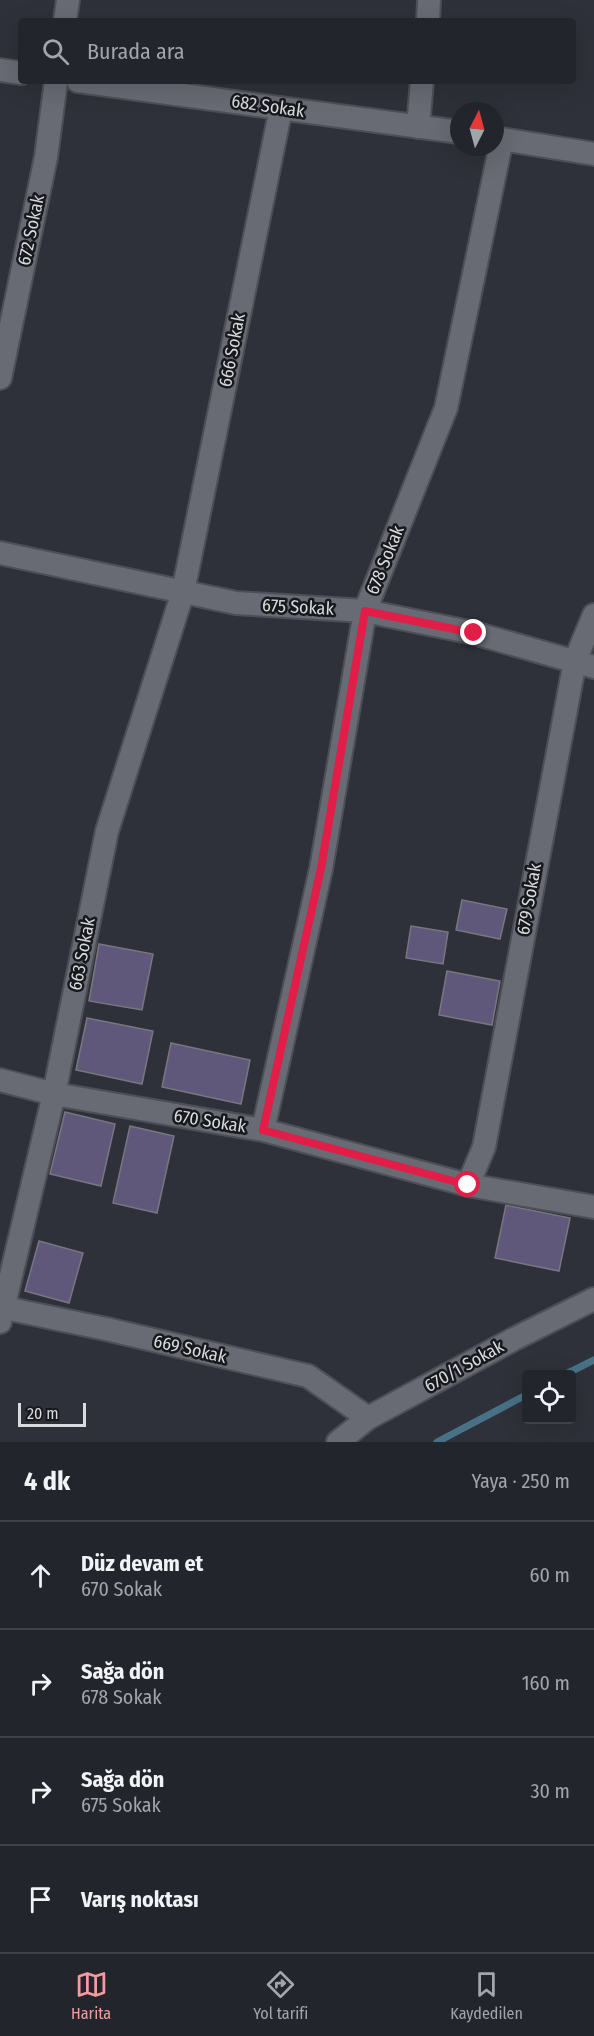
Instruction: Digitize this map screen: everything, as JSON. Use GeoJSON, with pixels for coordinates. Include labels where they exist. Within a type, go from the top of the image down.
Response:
{"type":"FeatureCollection","features":[{"type":"Feature","properties":{"kind":"street"},"geometry":{"type":"LineString","coordinates":[[65,18],[68,0]]}},
{"type":"Feature","properties":{"kind":"street"},"geometry":{"type":"LineString","coordinates":[[428,18],[429,0]]}},
{"type":"Feature","properties":{"kind":"street"},"geometry":{"type":"LineString","coordinates":[[0,70],[18,73]]}},
{"type":"Feature","properties":{"kind":"street","name":"672 Sokak"},"geometry":{"type":"LineString","coordinates":[[0,378],[46,157],[56,84]]}},
{"type":"Feature","properties":{"kind":"street","name":"682 Sokak"},"geometry":{"type":"LineString","coordinates":[[101,84],[450,131]]}},
{"type":"Feature","properties":{"kind":"street"},"geometry":{"type":"LineString","coordinates":[[418,127],[422,84]]}},
{"type":"Feature","properties":{"kind":"street","name":"666 Sokak"},"geometry":{"type":"LineString","coordinates":[[183,592],[281,108]]}},
{"type":"Feature","properties":{"kind":"street"},"geometry":{"type":"LineString","coordinates":[[504,139],[594,154]]}},
{"type":"Feature","properties":{"kind":"street","name":"678 Sokak"},"geometry":{"type":"LineString","coordinates":[[263,1130],[321,868],[365,611],[446,408],[495,156]]}},
{"type":"Feature","properties":{"kind":"street","name":"675 Sokak"},"geometry":{"type":"LineString","coordinates":[[0,552],[236,603],[365,611],[474,633],[584,664]]}},
{"type":"Feature","properties":{"kind":"street","name":"663 Sokak"},"geometry":{"type":"LineString","coordinates":[[1,1312],[54,1094],[107,831],[183,592]]}},
{"type":"Feature","properties":{"kind":"street","name":"679 Sokak"},"geometry":{"type":"LineString","coordinates":[[468,1185],[484,1147],[594,615]]}},
{"type":"Feature","properties":{"kind":"street","name":"670 Sokak"},"geometry":{"type":"LineString","coordinates":[[0,1080],[54,1094],[263,1130],[468,1185],[594,1207]]}},
{"type":"Feature","properties":{"kind":"street","name":"670/1 Sokak"},"geometry":{"type":"LineString","coordinates":[[338,1442],[368,1418],[514,1339],[594,1299]]}},
{"type":"Feature","properties":{"kind":"street","name":"669 Sokak"},"geometry":{"type":"LineString","coordinates":[[1,1312],[106,1329],[308,1376],[368,1418]]}},
{"type":"Feature","properties":{"kind":"building"},"geometry":{"type":"Polygon","coordinates":[[[462,900],[507,909],[500,939],[456,930],[462,900]]]}},
{"type":"Feature","properties":{"kind":"building"},"geometry":{"type":"Polygon","coordinates":[[[411,926],[448,932],[443,964],[406,958],[411,926]]]}},
{"type":"Feature","properties":{"kind":"building"},"geometry":{"type":"Polygon","coordinates":[[[99,944],[153,954],[142,1010],[89,1001],[99,944]]]}},
{"type":"Feature","properties":{"kind":"building"},"geometry":{"type":"Polygon","coordinates":[[[447,971],[500,981],[492,1025],[439,1015],[447,971]]]}},
{"type":"Feature","properties":{"kind":"building"},"geometry":{"type":"Polygon","coordinates":[[[87,1018],[153,1031],[142,1084],[76,1070],[87,1018]]]}},
{"type":"Feature","properties":{"kind":"building"},"geometry":{"type":"Polygon","coordinates":[[[171,1043],[250,1060],[241,1104],[162,1087],[171,1043]]]}},
{"type":"Feature","properties":{"kind":"building"},"geometry":{"type":"Polygon","coordinates":[[[65,1112],[115,1124],[101,1186],[50,1174],[65,1112]]]}},
{"type":"Feature","properties":{"kind":"building"},"geometry":{"type":"Polygon","coordinates":[[[130,1126],[174,1136],[157,1213],[113,1203],[130,1126]]]}},
{"type":"Feature","properties":{"kind":"building"},"geometry":{"type":"Polygon","coordinates":[[[506,1205],[570,1218],[559,1271],[495,1258],[506,1205]]]}},
{"type":"Feature","properties":{"kind":"building"},"geometry":{"type":"Polygon","coordinates":[[[39,1241],[83,1253],[69,1303],[25,1291],[39,1241]]]}},
{"type":"Feature","properties":{"kind":"waterway"},"geometry":{"type":"LineString","coordinates":[[574,1370],[594,1360]]}},
{"type":"Feature","properties":{"kind":"waterway"},"geometry":{"type":"LineString","coordinates":[[437,1442],[522,1397]]}},
{"type":"Feature","properties":{"kind":"route"},"geometry":{"type":"LineString","coordinates":[[468,1185],[263,1130],[321,868],[365,611],[474,633]]}}]}
